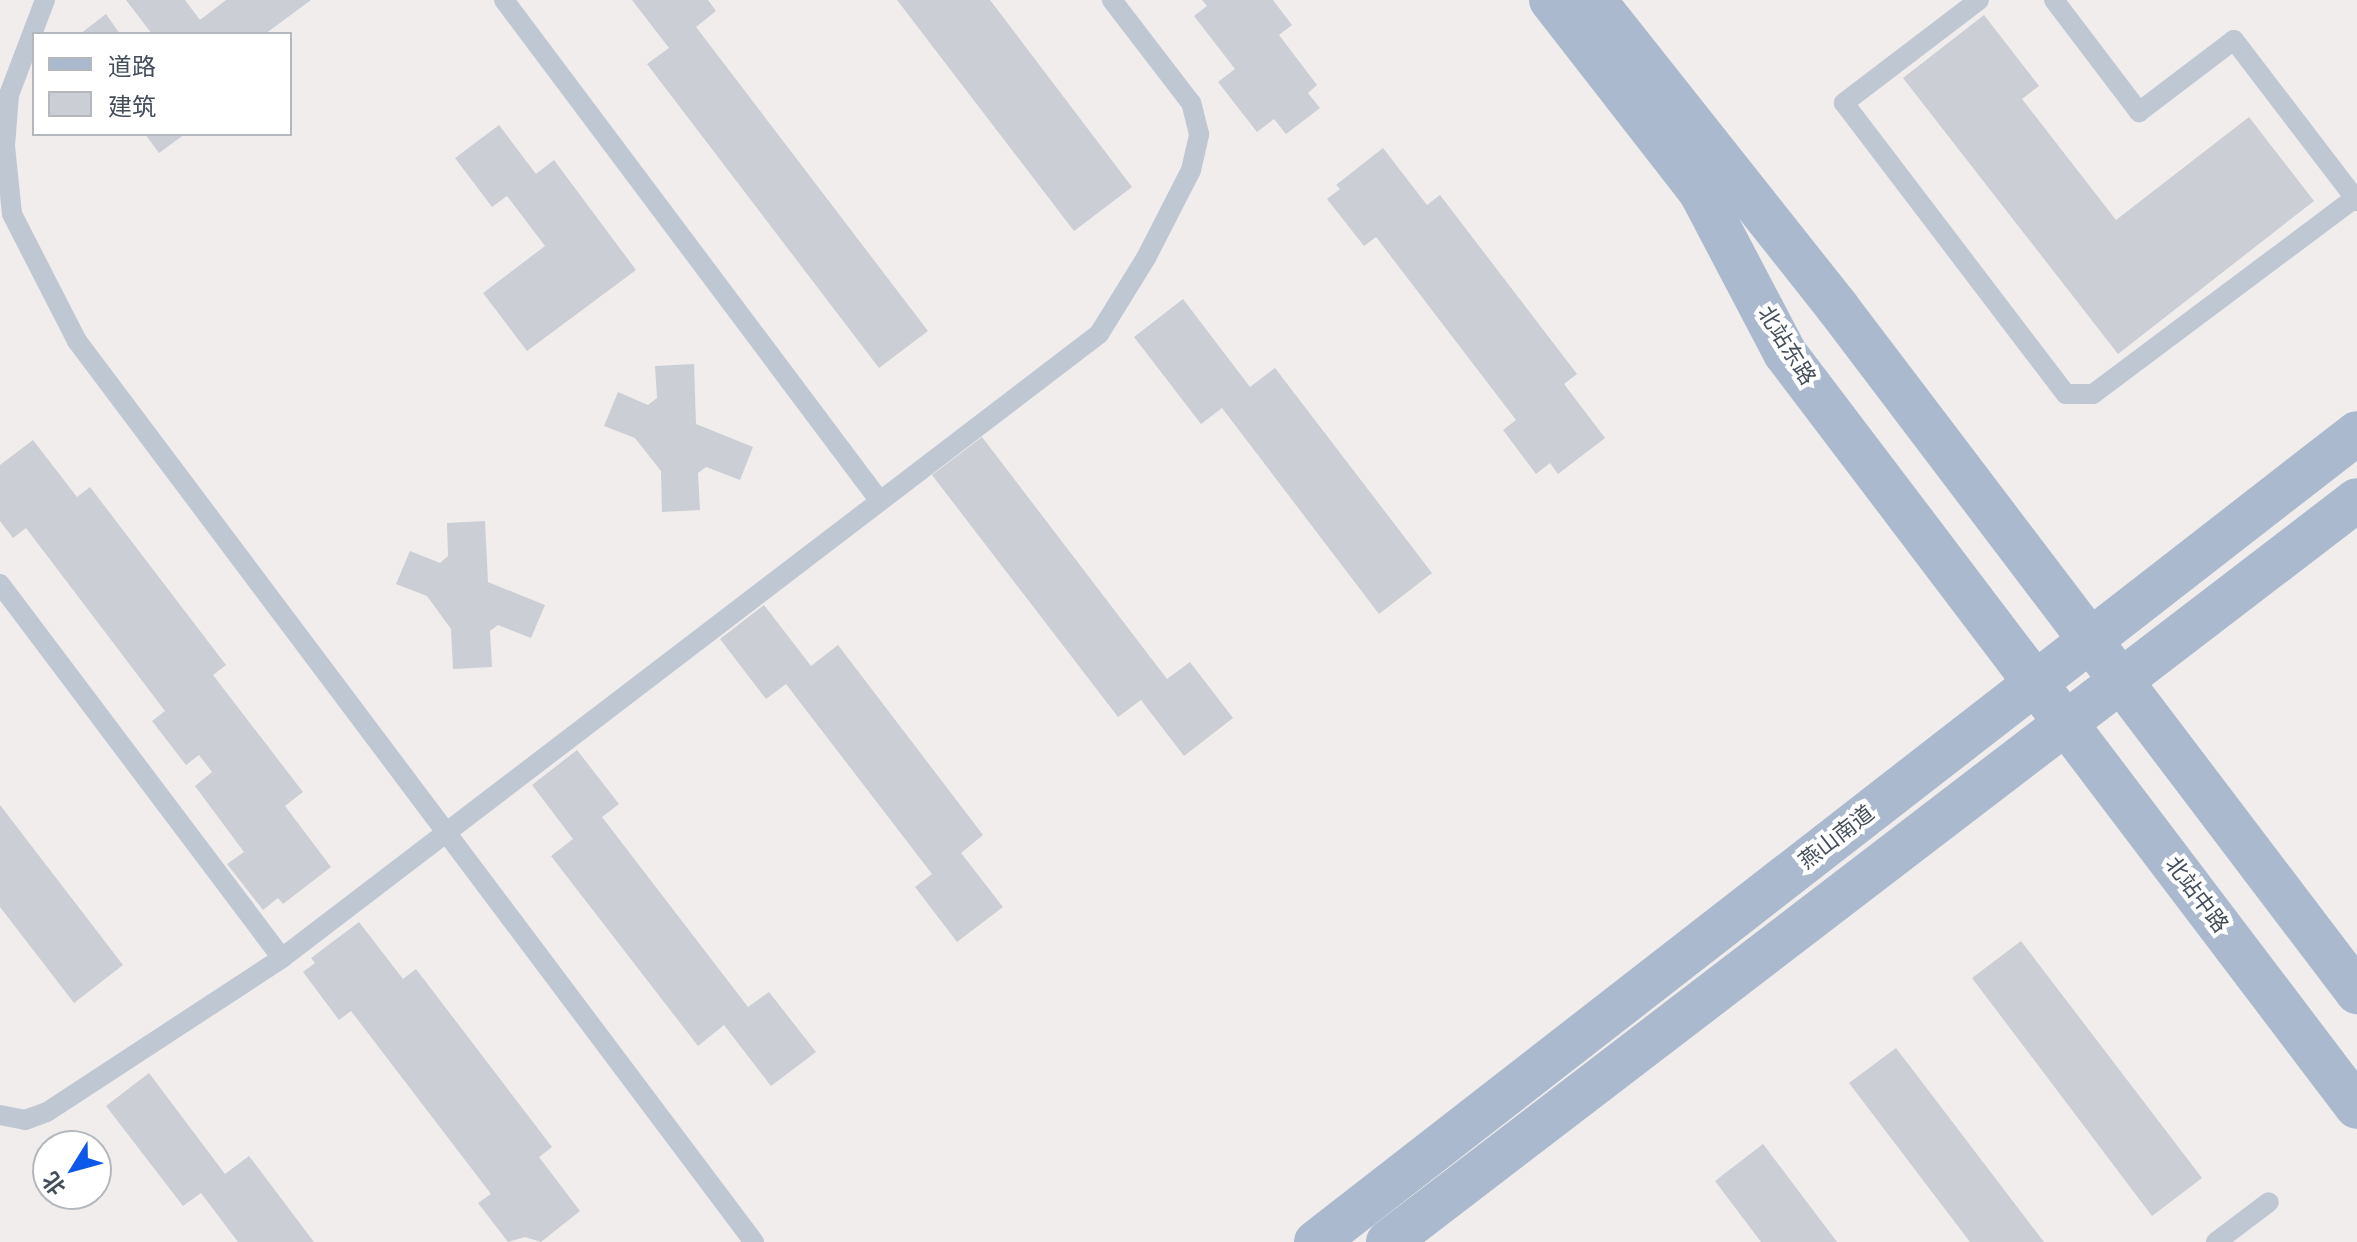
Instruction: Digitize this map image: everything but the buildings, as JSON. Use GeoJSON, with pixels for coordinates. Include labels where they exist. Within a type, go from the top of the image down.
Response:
{"type":"FeatureCollection","features":[{"type":"Feature","properties":{"kind":"main road","name":"北站东路"},"geometry":{"type":"LineString","coordinates":[[1551,0],[1701,193],[1785,353],[2036,683]]}},
{"type":"Feature","properties":{"kind":"main road"},"geometry":{"type":"LineString","coordinates":[[1594,0],[2357,992]]}},
{"type":"Feature","properties":{"kind":"main road","name":"燕山南道"},"geometry":{"type":"LineString","coordinates":[[1316,1242],[2357,433]]}},
{"type":"Feature","properties":{"kind":"main road"},"geometry":{"type":"LineString","coordinates":[[1388,1242],[2357,500]]}},
{"type":"Feature","properties":{"kind":"main road","name":"北站中路"},"geometry":{"type":"LineString","coordinates":[[2036,683],[2357,1107]]}},
{"type":"Feature","properties":{"kind":"lane"},"geometry":{"type":"LineString","coordinates":[[33,32],[45,0]]}},
{"type":"Feature","properties":{"kind":"lane"},"geometry":{"type":"LineString","coordinates":[[504,0],[879,500]]}},
{"type":"Feature","properties":{"kind":"lane"},"geometry":{"type":"LineString","coordinates":[[0,1115],[25,1120],[47,1112],[282,958],[444,830],[1099,334],[1146,258],[1191,170],[1199,134],[1191,103],[1112,0]]}},
{"type":"Feature","properties":{"kind":"lane"},"geometry":{"type":"LineString","coordinates":[[1979,0],[1844,103],[2066,394],[2093,394],[2356,200],[2234,40],[2139,112],[2054,0]]}},
{"type":"Feature","properties":{"kind":"lane"},"geometry":{"type":"LineString","coordinates":[[32,34],[9,95],[5,146],[12,214],[77,341],[754,1242]]}},
{"type":"Feature","properties":{"kind":"lane"},"geometry":{"type":"LineString","coordinates":[[0,584],[282,958]]}},
{"type":"Feature","properties":{"kind":"lane"},"geometry":{"type":"LineString","coordinates":[[2216,1242],[2269,1202]]}}]}
